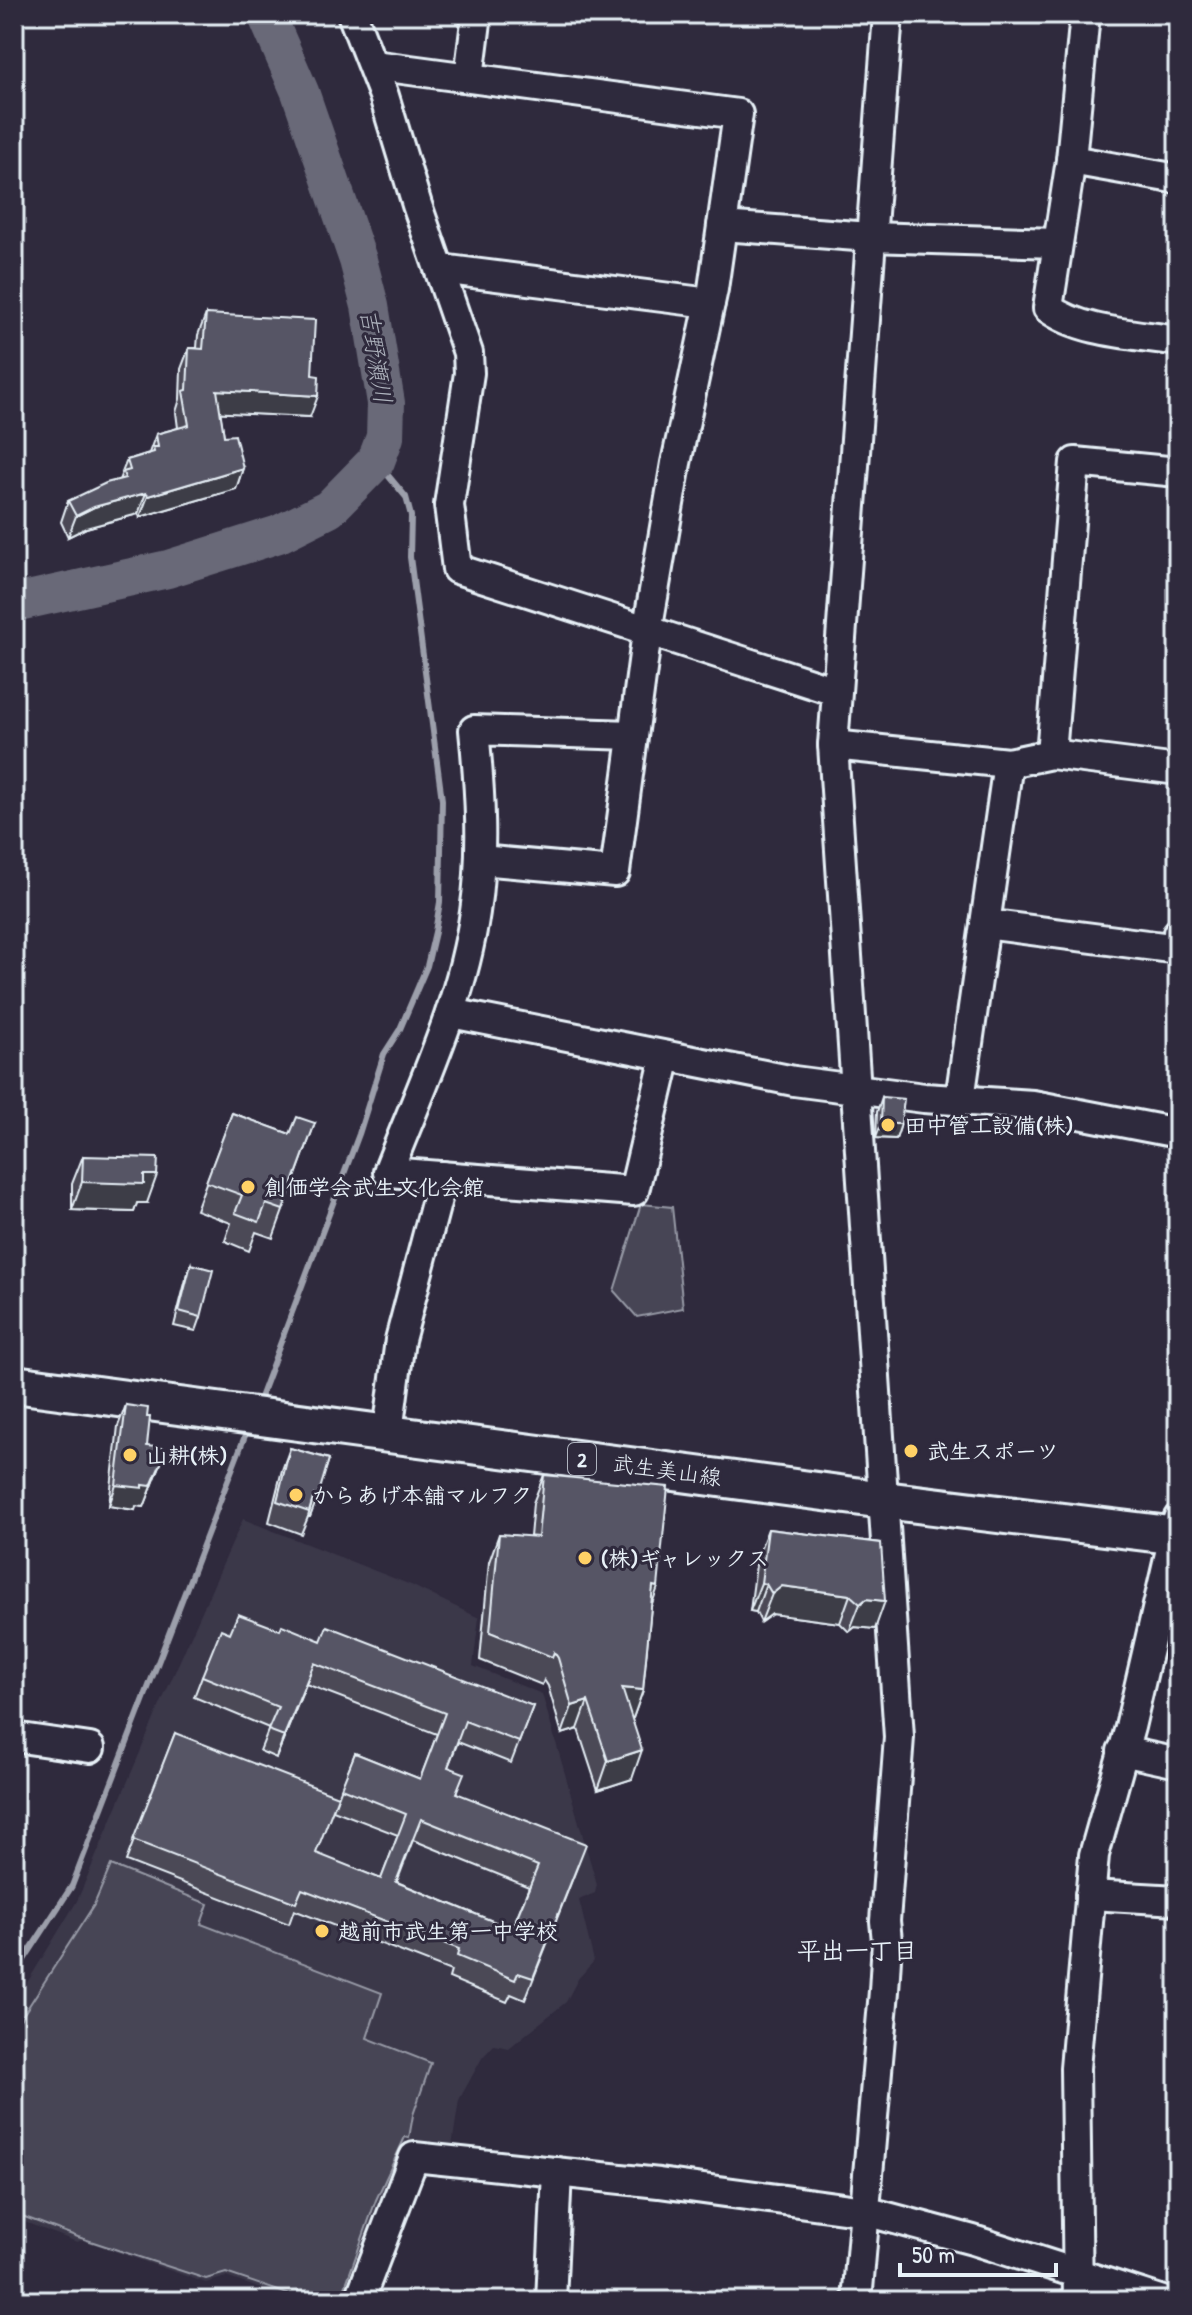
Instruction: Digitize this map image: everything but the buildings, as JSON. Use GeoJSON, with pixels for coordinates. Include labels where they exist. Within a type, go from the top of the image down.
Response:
{"type":"FeatureCollection","features":[{"type":"Feature","properties":{"kind":"main road","name":"武生美山線"},"geometry":{"type":"LineString","coordinates":[[14,1384],[228,1410],[884,1500],[1176,1530]]}},
{"type":"Feature","properties":{"kind":"street"},"geometry":{"type":"LineString","coordinates":[[352,14],[373,65],[417,205],[465,341],[469,365],[449,505],[457,569],[835,691]]}},
{"type":"Feature","properties":{"kind":"street"},"geometry":{"type":"LineString","coordinates":[[469,77],[477,14]]}},
{"type":"Feature","properties":{"kind":"street"},"geometry":{"type":"LineString","coordinates":[[857,2301],[884,1991],[885,1921],[899,1737],[833,745],[888,14]]}},
{"type":"Feature","properties":{"kind":"street"},"geometry":{"type":"LineString","coordinates":[[1085,14],[1071,160],[1048,308],[1076,324],[1178,341]]}},
{"type":"Feature","properties":{"kind":"street"},"geometry":{"type":"LineString","coordinates":[[373,65],[738,114],[710,303],[676,463],[647,632],[615,872],[480,860]]}},
{"type":"Feature","properties":{"kind":"street"},"geometry":{"type":"LineString","coordinates":[[1071,160],[1178,179]]}},
{"type":"Feature","properties":{"kind":"street"},"geometry":{"type":"LineString","coordinates":[[722,226],[870,237],[1057,243]]}},
{"type":"Feature","properties":{"kind":"street"},"geometry":{"type":"LineString","coordinates":[[441,269],[710,303]]}},
{"type":"Feature","properties":{"kind":"street"},"geometry":{"type":"LineString","coordinates":[[1051,754],[1075,462],[1178,472]]}},
{"type":"Feature","properties":{"kind":"street"},"geometry":{"type":"LineString","coordinates":[[633,735],[474,730],[481,815],[475,916],[451,1013],[388,1172],[634,1191],[666,1056]]}},
{"type":"Feature","properties":{"kind":"street"},"geometry":{"type":"LineString","coordinates":[[833,745],[1008,763],[1051,754],[1178,770]]}},
{"type":"Feature","properties":{"kind":"street"},"geometry":{"type":"LineString","coordinates":[[960,1099],[1008,763]]}},
{"type":"Feature","properties":{"kind":"street"},"geometry":{"type":"LineString","coordinates":[[985,924],[1178,949],[1178,933]]}},
{"type":"Feature","properties":{"kind":"street"},"geometry":{"type":"LineString","coordinates":[[451,1013],[794,1081],[924,1098],[1033,1105],[1178,1133]]}},
{"type":"Feature","properties":{"kind":"street"},"geometry":{"type":"LineString","coordinates":[[388,1432],[400,1340],[443,1176]]}},
{"type":"Feature","properties":{"kind":"street"},"geometry":{"type":"LineString","coordinates":[[1079,2288],[1075,2068],[1094,1855],[1130,1727],[1176,1530]]}},
{"type":"Feature","properties":{"kind":"street"},"geometry":{"type":"LineString","coordinates":[[14,1737],[90,1748]]}},
{"type":"Feature","properties":{"kind":"street"},"geometry":{"type":"LineString","coordinates":[[1122,1751],[1178,1763]]}},
{"type":"Feature","properties":{"kind":"street"},"geometry":{"type":"LineString","coordinates":[[1090,1895],[1178,1900]]}},
{"type":"Feature","properties":{"kind":"street"},"geometry":{"type":"LineString","coordinates":[[359,2301],[414,2157],[865,2211],[973,2240],[1079,2288],[1163,2301]]}},
{"type":"Feature","properties":{"kind":"street"},"geometry":{"type":"LineString","coordinates":[[551,2301],[557,2172]]}},
{"type":"Feature","properties":{"kind":"shaded area"},"geometry":{"type":"Polygon","coordinates":[[[641,1204],[672,1207],[683,1308],[637,1317],[614,1291],[641,1204]]]}},
{"type":"Feature","properties":{"kind":"shaded area","name":"越前市武生第一中学校"},"geometry":{"type":"Polygon","coordinates":[[[243,1519],[411,1585],[479,1618],[473,1666],[542,1694],[597,1885],[595,1893],[579,1900],[594,1961],[578,1979],[566,2002],[509,2048],[494,2045],[482,2058],[459,2100],[452,2146],[407,2140],[344,2301],[296,2301],[226,2277],[206,2283],[83,2240],[77,2242],[14,2218],[14,2004],[77,1901],[243,1519]]]}},
{"type":"Feature","properties":{"kind":"shaded area"},"geometry":{"type":"Polygon","coordinates":[[[111,1865],[208,1904],[201,1924],[382,1993],[367,2038],[431,2063],[413,2115],[409,2138],[405,2137],[376,2200],[340,2301],[308,2301],[226,2273],[206,2279],[14,2213],[14,2029],[94,1905],[111,1865]]]}},
{"type":"Feature","properties":{"kind":"waterway","name":"吉野瀬川"},"geometry":{"type":"LineString","coordinates":[[14,603],[168,569],[279,534],[329,509],[376,461],[385,437],[386,403],[370,306],[358,260],[300,92],[266,14]]}},
{"type":"Feature","properties":{"kind":"waterway"},"geometry":{"type":"LineString","coordinates":[[258,1403],[359,1134],[384,1054],[400,1029],[427,966],[440,902],[442,800],[410,557],[411,516],[406,497],[376,461]]}},
{"type":"Feature","properties":{"kind":"waterway"},"geometry":{"type":"LineString","coordinates":[[14,1975],[72,1886],[248,1428]]}},
{"type":"Feature","properties":{"kind":"place","name":"田中管工設備(株)"},"geometry":{"type":"Point","coordinates":[888,1125]}},
{"type":"Feature","properties":{"kind":"place","name":"創価学会武生文化会館"},"geometry":{"type":"Point","coordinates":[248,1187]}},
{"type":"Feature","properties":{"kind":"place","name":"武生スポーツ"},"geometry":{"type":"Point","coordinates":[911,1451]}},
{"type":"Feature","properties":{"kind":"place","name":"山耕(株)"},"geometry":{"type":"Point","coordinates":[130,1455]}},
{"type":"Feature","properties":{"kind":"place","name":"からあげ本舗マルフク"},"geometry":{"type":"Point","coordinates":[296,1495]}},
{"type":"Feature","properties":{"kind":"place","name":"(株)ギャレックス"},"geometry":{"type":"Point","coordinates":[585,1558]}},
{"type":"Feature","properties":{"kind":"place","name":"越前市武生第一中学校"},"geometry":{"type":"Point","coordinates":[322,1931]}},
{"type":"Feature","properties":{"kind":"district","name":"平出一丁目"},"geometry":{"type":"Point","coordinates":[857,1950]}}]}
